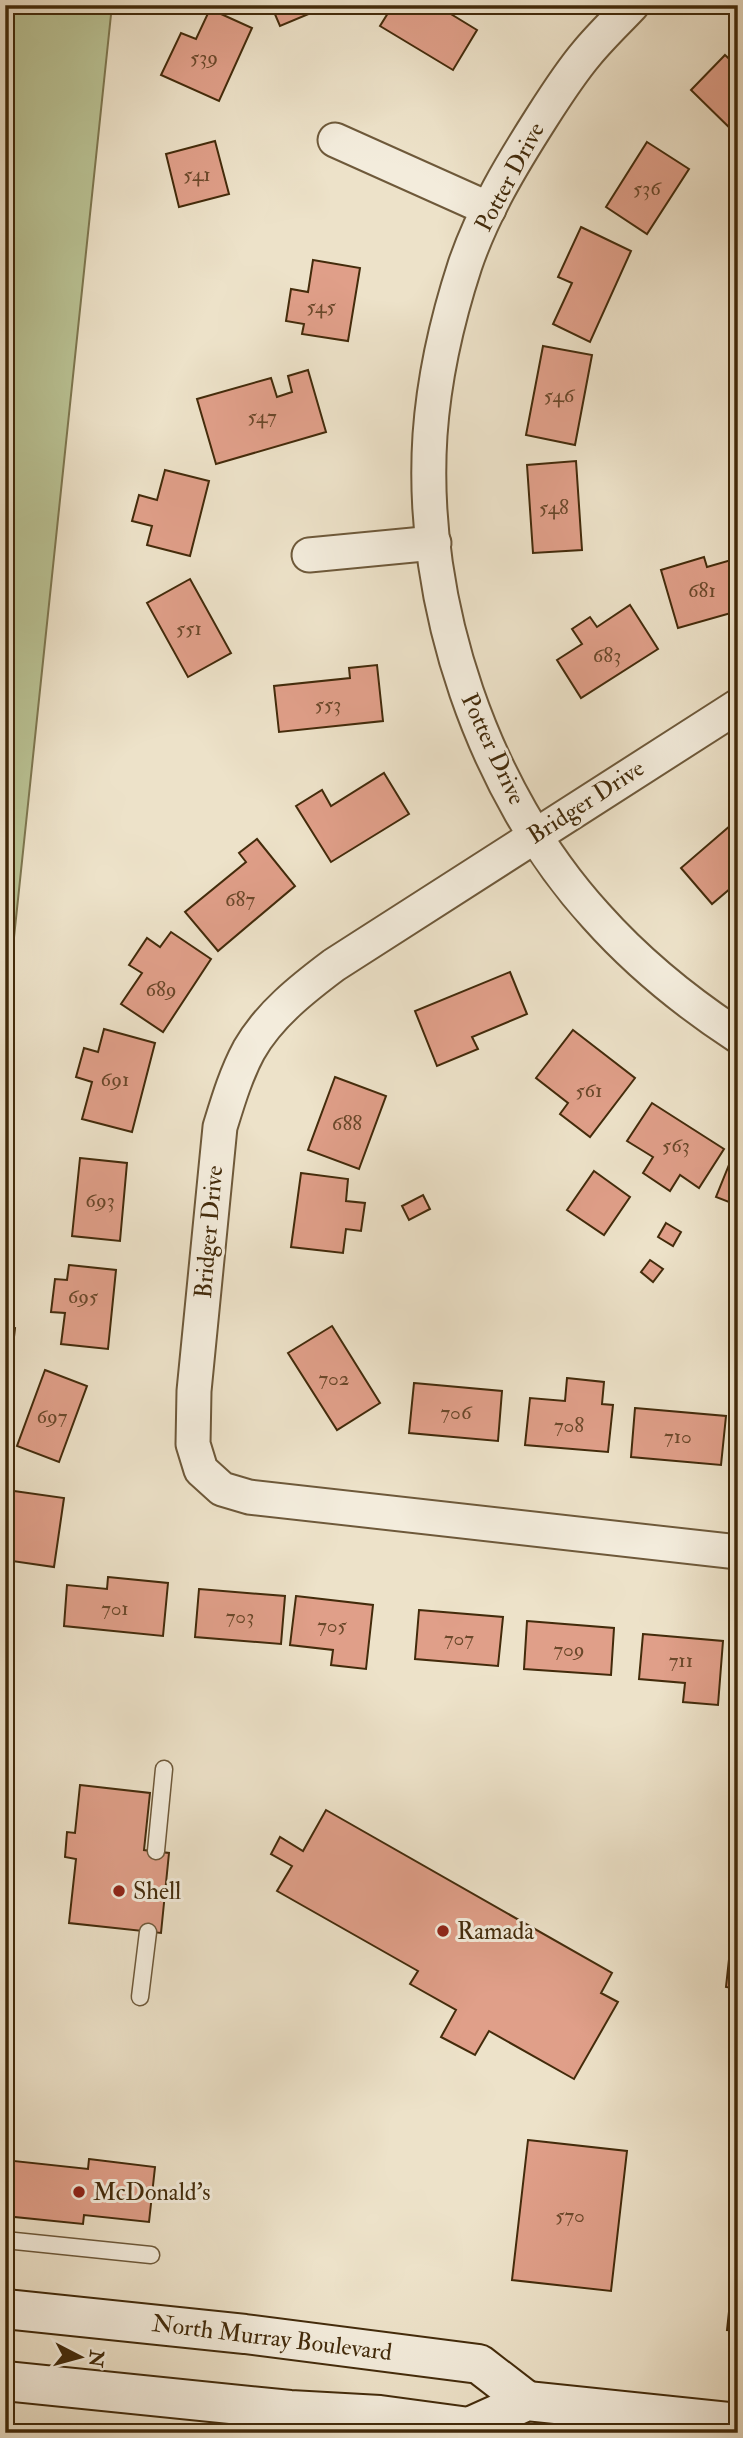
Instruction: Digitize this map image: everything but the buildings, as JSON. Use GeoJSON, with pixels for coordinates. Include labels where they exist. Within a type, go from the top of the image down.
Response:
{"type":"FeatureCollection","features":[{"type":"Feature","properties":{"kind":"main road","name":"North Murray Boulevard"},"geometry":{"type":"LineString","coordinates":[[5,2309],[232,2332],[479,2364],[527,2401]]}},
{"type":"Feature","properties":{"kind":"main road"},"geometry":{"type":"LineString","coordinates":[[5,2381],[290,2410],[380,2415],[469,2427],[527,2401],[738,2423]]}},
{"type":"Feature","properties":{"kind":"street","name":"Potter Drive"},"geometry":{"type":"LineString","coordinates":[[632,5],[565,81],[514,160],[466,263],[448,324],[430,436],[434,543],[441,595],[464,690],[504,781],[535,834],[563,876],[622,943],[673,989],[738,1036]]}},
{"type":"Feature","properties":{"kind":"street"},"geometry":{"type":"LineString","coordinates":[[335,140],[489,209]]}},
{"type":"Feature","properties":{"kind":"street"},"geometry":{"type":"LineString","coordinates":[[309,555],[434,543]]}},
{"type":"Feature","properties":{"kind":"street","name":"Bridger Drive"},"geometry":{"type":"LineString","coordinates":[[738,706],[535,834],[314,979],[274,1016],[250,1049],[233,1086],[220,1127],[194,1391],[193,1444],[201,1470],[222,1489],[249,1497],[738,1552]]}},
{"type":"Feature","properties":{"kind":"lane"},"geometry":{"type":"LineString","coordinates":[[156,1852],[164,1769]]}},
{"type":"Feature","properties":{"kind":"lane"},"geometry":{"type":"LineString","coordinates":[[140,1997],[148,1932]]}},
{"type":"Feature","properties":{"kind":"lane"},"geometry":{"type":"LineString","coordinates":[[5,2240],[151,2255]]}},
{"type":"Feature","properties":{"kind":"green space"},"geometry":{"type":"Polygon","coordinates":[[[5,5],[112,5],[5,1023],[5,5]]]}},
{"type":"Feature","properties":{"kind":"place","name":"Shell"},"geometry":{"type":"Point","coordinates":[119,1891]}},
{"type":"Feature","properties":{"kind":"place","name":"Ramada"},"geometry":{"type":"Point","coordinates":[443,1931]}},
{"type":"Feature","properties":{"kind":"place","name":"McDonald's"},"geometry":{"type":"Point","coordinates":[79,2192]}}]}
